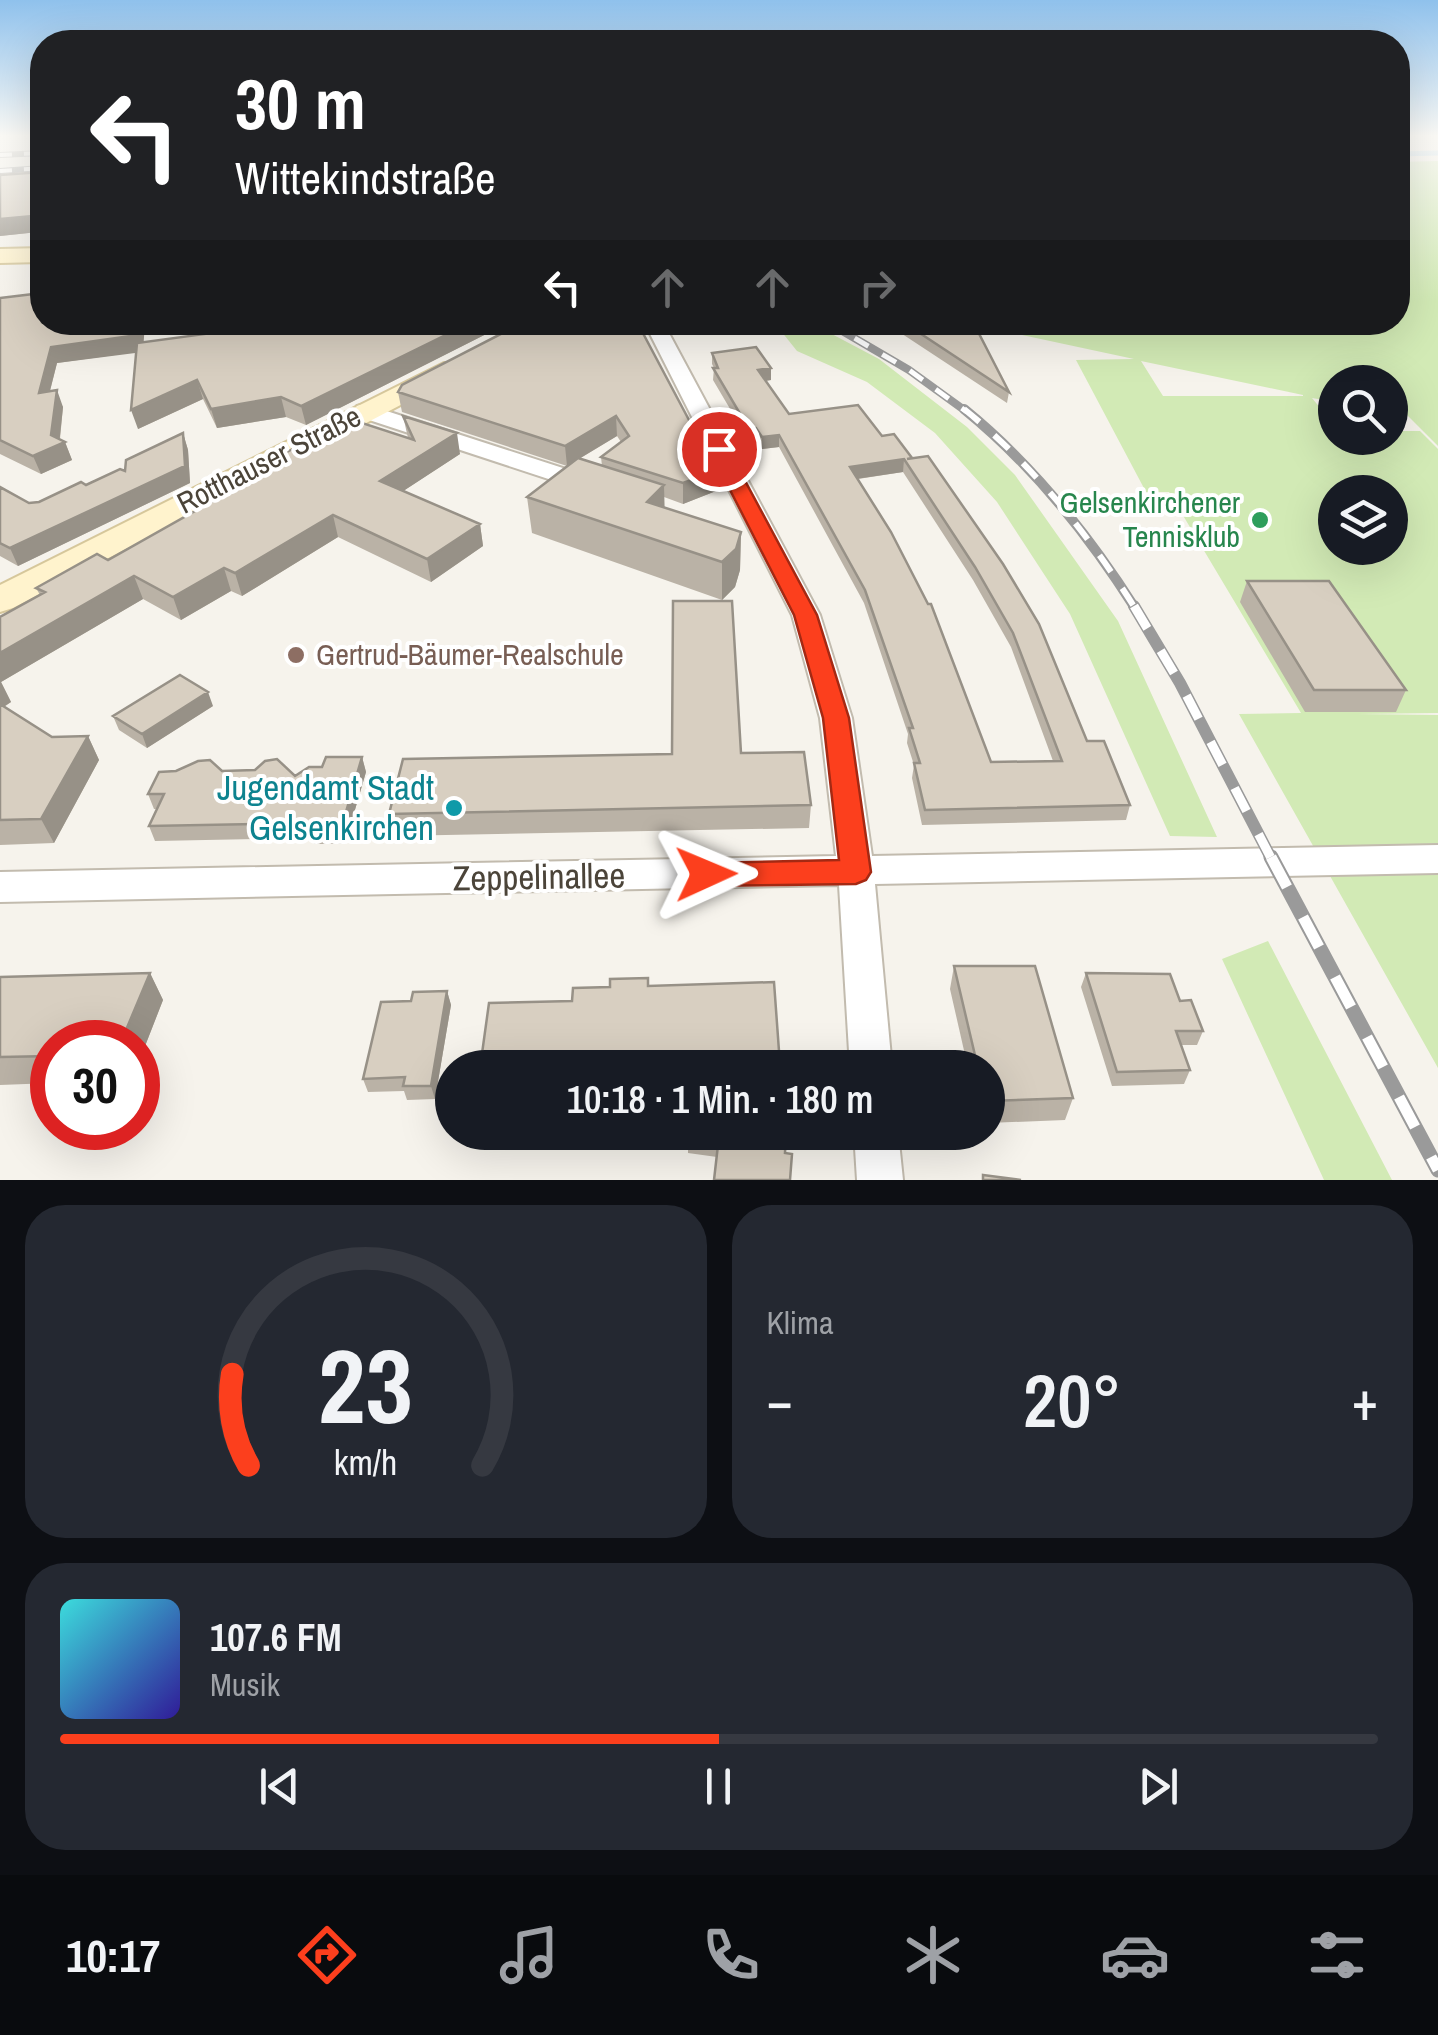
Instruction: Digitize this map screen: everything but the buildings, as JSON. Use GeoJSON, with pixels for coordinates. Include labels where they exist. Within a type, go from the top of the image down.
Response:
{"type":"FeatureCollection","features":[{"type":"Feature","properties":{"kind":"main road"},"geometry":{"type":"LineString","coordinates":[[0,246],[30,246]]}},
{"type":"Feature","properties":{"kind":"main road"},"geometry":{"type":"LineString","coordinates":[[0,256],[30,255]]}},
{"type":"Feature","properties":{"kind":"main road","name":"Rotthauser Straße"},"geometry":{"type":"LineString","coordinates":[[6,590],[471,357]]}},
{"type":"Feature","properties":{"kind":"street"},"geometry":{"type":"LineString","coordinates":[[659,335],[806,615],[836,718],[856,872],[870,1050]]}},
{"type":"Feature","properties":{"kind":"street"},"geometry":{"type":"LineString","coordinates":[[365,410],[622,495]]}},
{"type":"Feature","properties":{"kind":"street"},"geometry":{"type":"LineString","coordinates":[[732,532],[768,544]]}},
{"type":"Feature","properties":{"kind":"street","name":"Zeppelinallee"},"geometry":{"type":"LineString","coordinates":[[0,887],[1438,859]]}},
{"type":"Feature","properties":{"kind":"street"},"geometry":{"type":"LineString","coordinates":[[878,1150],[880,1180]]}},
{"type":"Feature","properties":{"kind":"green space"},"geometry":{"type":"Polygon","coordinates":[[[1410,192],[1438,192],[1438,446],[1408,416],[1408,365],[1318,365],[1318,399],[1312,398],[1318,405],[1318,455],[1408,455],[1408,431],[1420,431],[1438,449],[1438,713],[1357,714],[1438,715],[1438,1068],[1239,714],[1301,713],[1169,492],[1146,492],[1076,360],[1134,359],[1022,335],[1410,335],[1410,192]],[[1141,361],[1163,396],[1303,395],[1141,361]]]}},
{"type":"Feature","properties":{"kind":"green space"},"geometry":{"type":"Polygon","coordinates":[[[784,335],[834,335],[879,359],[967,427],[1015,475],[1118,621],[1217,837],[1170,836],[1070,614],[997,502],[935,433],[867,382],[797,351],[784,335]]]}},
{"type":"Feature","properties":{"kind":"green space"},"geometry":{"type":"Polygon","coordinates":[[[1268,941],[1392,1180],[1324,1180],[1222,959],[1268,941]]]}},
{"type":"Feature","properties":{"kind":"railway"},"geometry":{"type":"LineString","coordinates":[[849,335],[909,370],[967,412]]}},
{"type":"Feature","properties":{"kind":"railway"},"geometry":{"type":"LineString","coordinates":[[964,409],[1013,453],[1058,502],[1135,608]]}},
{"type":"Feature","properties":{"kind":"railway"},"geometry":{"type":"LineString","coordinates":[[1134,606],[1180,683],[1272,860]]}},
{"type":"Feature","properties":{"kind":"railway"},"geometry":{"type":"LineString","coordinates":[[1271,857],[1438,1170]]}},
{"type":"Feature","properties":{"kind":"place","name":"Gelsenkirchener Tennisklub"},"geometry":{"type":"Point","coordinates":[1260,520]}},
{"type":"Feature","properties":{"kind":"place","name":"Gertrud-Bäumer-Realschule"},"geometry":{"type":"Point","coordinates":[296,655]}},
{"type":"Feature","properties":{"kind":"place","name":"Jugendamt Stadt Gelsenkirchen"},"geometry":{"type":"Point","coordinates":[454,808]}},
{"type":"Feature","properties":{"kind":"route"},"geometry":{"type":"LineString","coordinates":[[706,874],[856,872],[836,718],[806,615],[719,449]]}}]}
